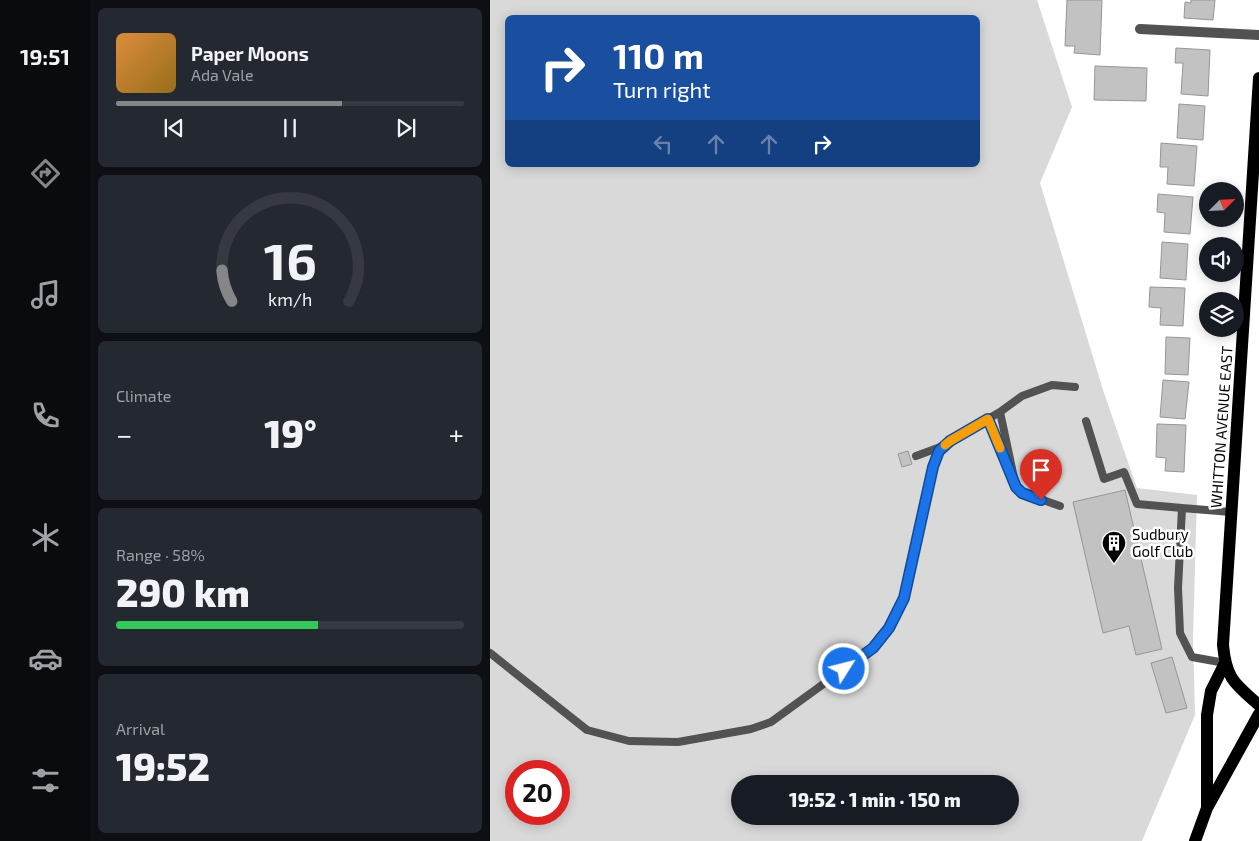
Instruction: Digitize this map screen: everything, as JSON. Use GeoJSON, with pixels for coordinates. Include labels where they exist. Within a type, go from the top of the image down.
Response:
{"type":"FeatureCollection","features":[{"type":"Feature","properties":{"kind":"main road","name":"WHITTON AVENUE EAST"},"geometry":{"type":"LineString","coordinates":[[1259,78],[1223,645],[1225,663],[1235,685],[1259,705]]}},
{"type":"Feature","properties":{"kind":"main road"},"geometry":{"type":"LineString","coordinates":[[1207,808],[1207,715],[1211,691],[1225,663]]}},
{"type":"Feature","properties":{"kind":"main road"},"geometry":{"type":"LineString","coordinates":[[1195,841],[1207,808],[1259,714]]}},
{"type":"Feature","properties":{"kind":"street"},"geometry":{"type":"LineString","coordinates":[[1140,29],[1259,35]]}},
{"type":"Feature","properties":{"kind":"lane"},"geometry":{"type":"LineString","coordinates":[[490,653],[587,730],[629,741],[678,742],[751,729],[771,722],[873,648],[889,628],[904,598],[933,467],[939,451],[950,441],[1000,412],[1022,396],[1052,386],[1075,387]]}},
{"type":"Feature","properties":{"kind":"lane"},"geometry":{"type":"LineString","coordinates":[[1000,412],[1016,487]]}},
{"type":"Feature","properties":{"kind":"lane"},"geometry":{"type":"LineString","coordinates":[[988,419],[1016,487],[1022,493],[1060,506]]}},
{"type":"Feature","properties":{"kind":"lane"},"geometry":{"type":"LineString","coordinates":[[1086,421],[1104,480],[1124,472],[1137,504],[1232,512]]}},
{"type":"Feature","properties":{"kind":"lane"},"geometry":{"type":"LineString","coordinates":[[916,456],[945,446]]}},
{"type":"Feature","properties":{"kind":"lane"},"geometry":{"type":"LineString","coordinates":[[1182,508],[1178,588],[1180,633],[1192,657],[1225,663]]}},
{"type":"Feature","properties":{"kind":"shaded area"},"geometry":{"type":"Polygon","coordinates":[[[490,0],[1037,0],[1072,107],[1040,183],[1104,393],[1137,488],[1197,495],[1193,637],[1195,715],[1142,841],[490,841],[490,0]]]}},
{"type":"Feature","properties":{"kind":"building"},"geometry":{"type":"Polygon","coordinates":[[[1067,0],[1102,0],[1100,55],[1074,53],[1075,46],[1065,46],[1067,0]]]}},
{"type":"Feature","properties":{"kind":"building"},"geometry":{"type":"Polygon","coordinates":[[[1191,0],[1215,0],[1213,20],[1184,18],[1185,2],[1191,3],[1191,0]]]}},
{"type":"Feature","properties":{"kind":"building"},"geometry":{"type":"Polygon","coordinates":[[[1176,48],[1210,50],[1208,96],[1181,94],[1183,63],[1175,63],[1176,48]]]}},
{"type":"Feature","properties":{"kind":"building"},"geometry":{"type":"Polygon","coordinates":[[[1095,66],[1147,68],[1146,101],[1094,100],[1095,66]]]}},
{"type":"Feature","properties":{"kind":"building"},"geometry":{"type":"Polygon","coordinates":[[[1179,104],[1205,106],[1203,140],[1177,138],[1179,104]]]}},
{"type":"Feature","properties":{"kind":"building"},"geometry":{"type":"Polygon","coordinates":[[[1161,143],[1197,146],[1194,186],[1167,184],[1168,167],[1160,167],[1161,143]]]}},
{"type":"Feature","properties":{"kind":"building"},"geometry":{"type":"Polygon","coordinates":[[[1158,194],[1193,197],[1190,234],[1164,232],[1165,213],[1157,212],[1158,194]]]}},
{"type":"Feature","properties":{"kind":"building"},"geometry":{"type":"Polygon","coordinates":[[[1162,242],[1188,244],[1186,280],[1160,278],[1162,242]]]}},
{"type":"Feature","properties":{"kind":"building"},"geometry":{"type":"Polygon","coordinates":[[[1150,287],[1185,288],[1183,326],[1160,325],[1161,308],[1149,307],[1150,287]]]}},
{"type":"Feature","properties":{"kind":"building"},"geometry":{"type":"Polygon","coordinates":[[[1166,337],[1190,338],[1188,375],[1165,374],[1166,337]]]}},
{"type":"Feature","properties":{"kind":"building"},"geometry":{"type":"Polygon","coordinates":[[[1163,380],[1189,382],[1185,419],[1160,417],[1163,380]]]}},
{"type":"Feature","properties":{"kind":"building"},"geometry":{"type":"Polygon","coordinates":[[[1157,424],[1186,425],[1184,472],[1165,471],[1166,458],[1156,457],[1157,424]]]}},
{"type":"Feature","properties":{"kind":"building"},"geometry":{"type":"Polygon","coordinates":[[[908,451],[912,464],[902,467],[898,454],[908,451]]]}},
{"type":"Feature","properties":{"kind":"building","name":"Sudbury Golf Club"},"geometry":{"type":"Polygon","coordinates":[[[1125,490],[1162,649],[1136,655],[1129,626],[1103,633],[1073,502],[1125,490]]]}},
{"type":"Feature","properties":{"kind":"building"},"geometry":{"type":"Polygon","coordinates":[[[1172,657],[1187,708],[1166,713],[1151,663],[1172,657]]]}},
{"type":"Feature","properties":{"kind":"slow traffic"},"geometry":{"type":"LineString","coordinates":[[945,445],[988,419],[1000,448]]}},
{"type":"Feature","properties":{"kind":"place","name":"Sudbury Golf Club"},"geometry":{"type":"Point","coordinates":[1114,564]}},
{"type":"Feature","properties":{"kind":"route"},"geometry":{"type":"LineString","coordinates":[[844,669],[873,648],[889,628],[904,598],[933,467],[939,451],[950,441],[988,419],[1016,487],[1022,493],[1041,500]]}}]}
